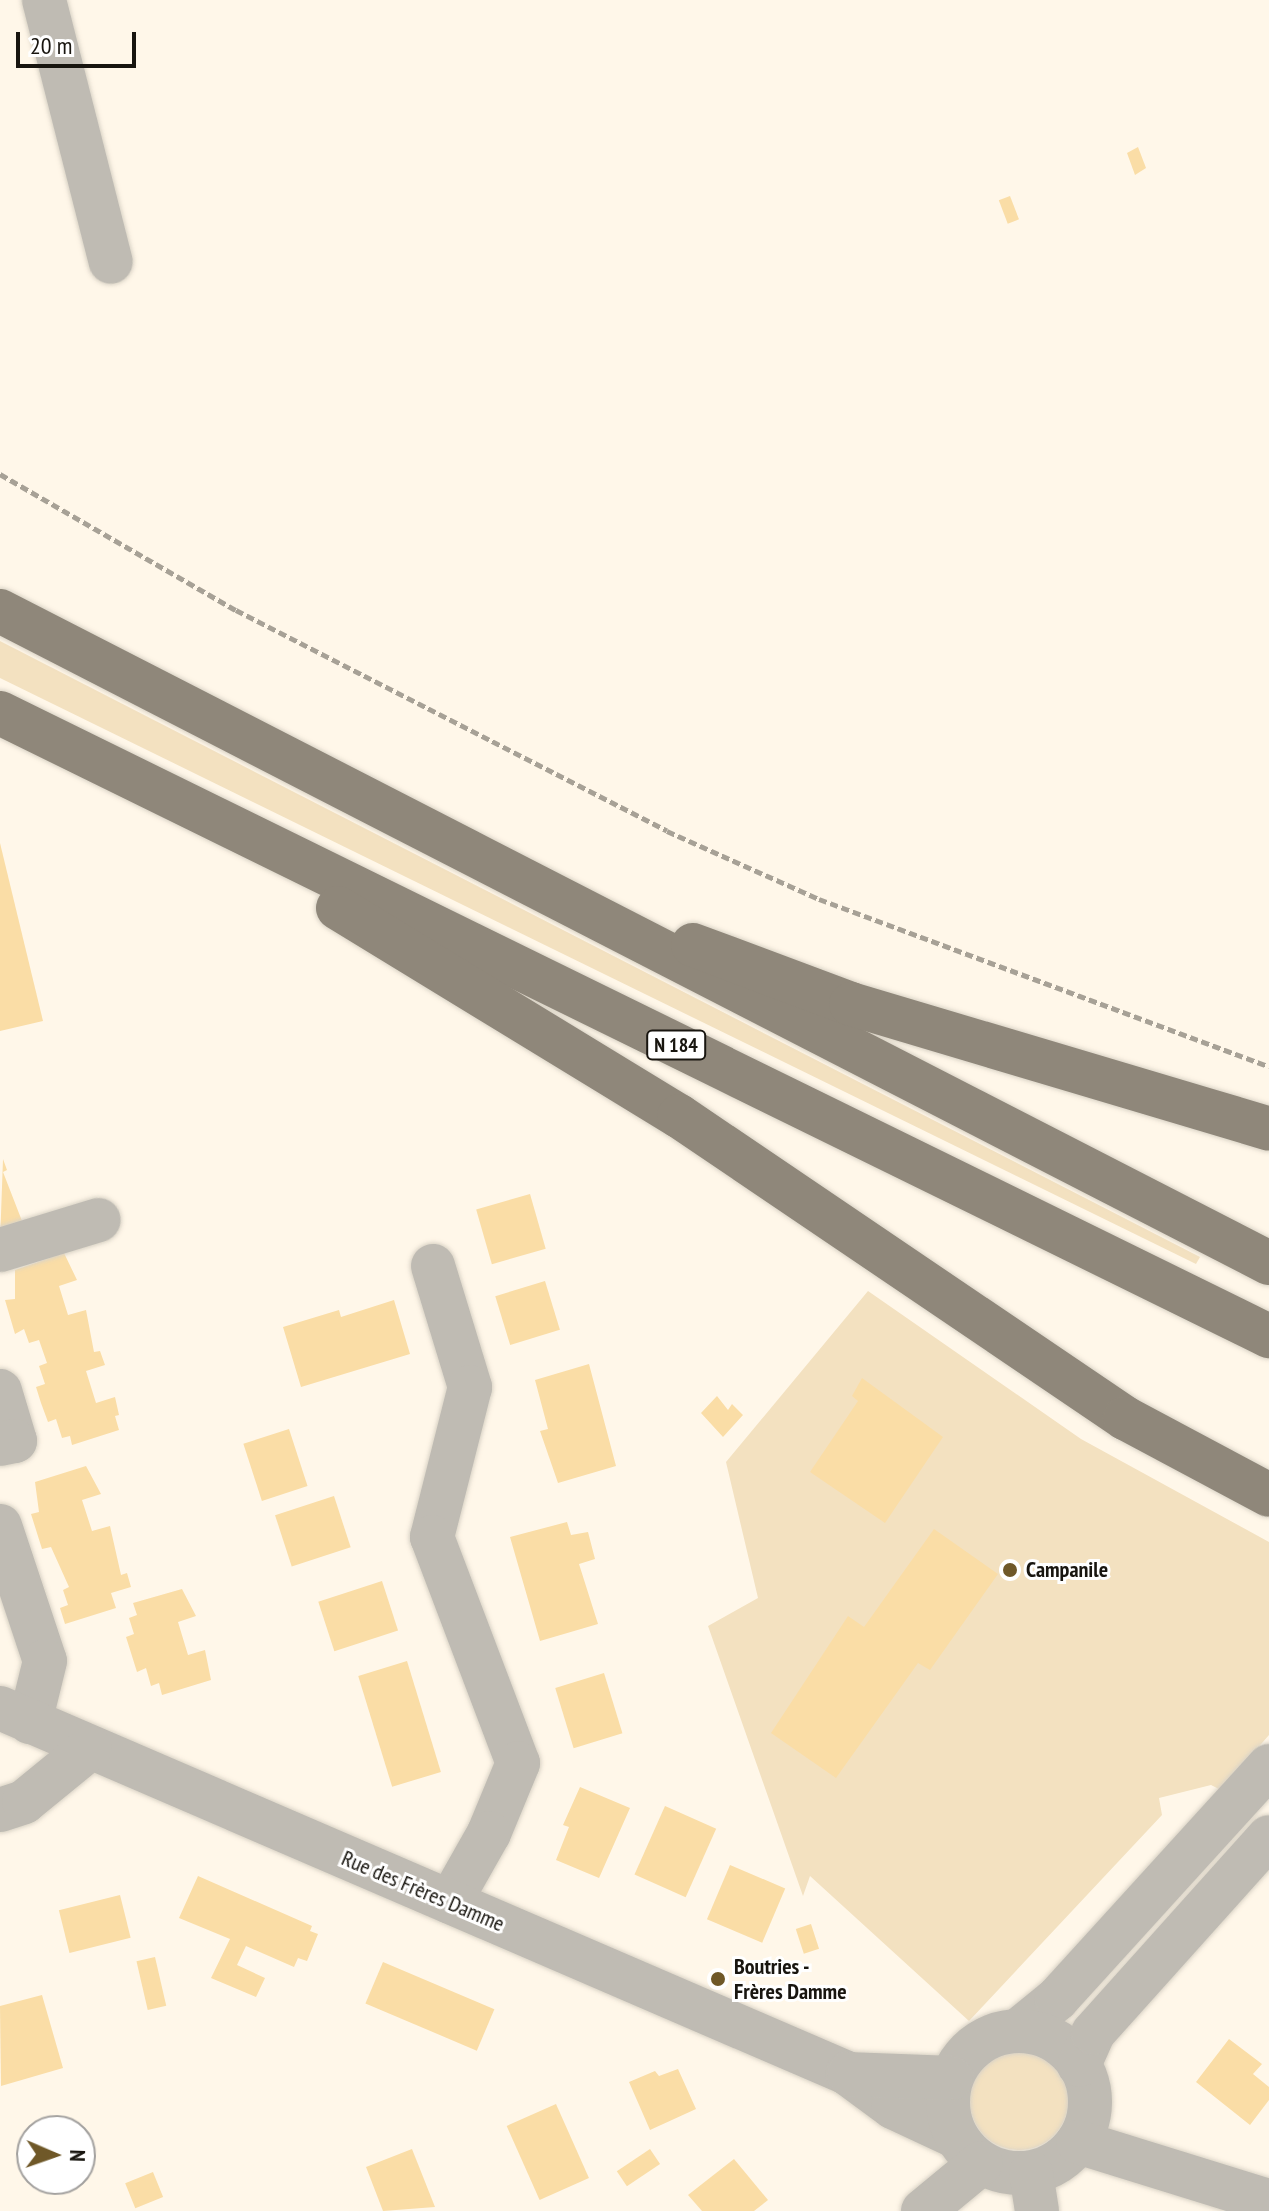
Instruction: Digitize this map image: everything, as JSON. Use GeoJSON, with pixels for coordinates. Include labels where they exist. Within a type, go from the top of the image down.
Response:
{"type":"FeatureCollection","features":[{"type":"Feature","properties":{"kind":"main road"},"geometry":{"type":"LineString","coordinates":[[0,611],[586,916],[1269,1263]]}},
{"type":"Feature","properties":{"kind":"main road","name":"N 184"},"geometry":{"type":"LineString","coordinates":[[0,713],[1269,1336]]}},
{"type":"Feature","properties":{"kind":"main road"},"geometry":{"type":"LineString","coordinates":[[82,754],[679,1116],[1125,1418],[1269,1495]]}},
{"type":"Feature","properties":{"kind":"main road"},"geometry":{"type":"LineString","coordinates":[[586,916],[718,952],[892,1017],[1269,1129]]}},
{"type":"Feature","properties":{"kind":"street"},"geometry":{"type":"LineString","coordinates":[[44,0],[111,262]]}},
{"type":"Feature","properties":{"kind":"street"},"geometry":{"type":"LineString","coordinates":[[0,1250],[99,1220]]}},
{"type":"Feature","properties":{"kind":"street"},"geometry":{"type":"LineString","coordinates":[[433,1266],[470,1387],[432,1537],[518,1763],[489,1833],[450,1902]]}},
{"type":"Feature","properties":{"kind":"street"},"geometry":{"type":"LineString","coordinates":[[0,1391],[15,1441],[0,1444]]}},
{"type":"Feature","properties":{"kind":"street"},"geometry":{"type":"LineString","coordinates":[[0,1526],[45,1661],[15,1715]]}},
{"type":"Feature","properties":{"kind":"street","name":"Rue des Frères Damme"},"geometry":{"type":"LineString","coordinates":[[15,1715],[847,2073],[893,2107],[968,2149],[1034,2192],[1049,2167],[1078,2142]]}},
{"type":"Feature","properties":{"kind":"street"},"geometry":{"type":"LineString","coordinates":[[0,1810],[24,1802],[90,1748]]}},
{"type":"Feature","properties":{"kind":"street"},"geometry":{"type":"LineString","coordinates":[[923,2211],[968,2149],[947,2097],[951,2078],[977,2044],[1019,2030],[1057,1999],[1269,1766]]}},
{"type":"Feature","properties":{"kind":"street"},"geometry":{"type":"LineString","coordinates":[[1079,2065],[1093,2033],[1260,1859],[1204,1836]]}},
{"type":"Feature","properties":{"kind":"street"},"geometry":{"type":"LineString","coordinates":[[1019,2030],[1064,2047],[1079,2065],[1090,2104],[1078,2142],[1269,2201]]}},
{"type":"Feature","properties":{"kind":"street","name":"Rue des Frères Damme"},"geometry":{"type":"LineString","coordinates":[[847,2073],[904,2080],[951,2078]]}},
{"type":"Feature","properties":{"kind":"path"},"geometry":{"type":"LineString","coordinates":[[0,474],[236,610],[667,831],[819,899],[1269,1066]]}},
{"type":"Feature","properties":{"kind":"shaded area"},"geometry":{"type":"Polygon","coordinates":[[[0,641],[1200,1257],[1196,1264],[0,678],[0,641]]]}},
{"type":"Feature","properties":{"kind":"shaded area","name":"Campanile"},"geometry":{"type":"Polygon","coordinates":[[[868,1291],[1081,1439],[1269,1542],[1269,1735],[1221,1790],[1211,1785],[1159,1798],[1162,1815],[969,2021],[810,1876],[803,1896],[708,1626],[758,1598],[726,1462],[868,1291]]]}},
{"type":"Feature","properties":{"kind":"shaded area"},"geometry":{"type":"Polygon","coordinates":[[[1009,2052],[1029,2052],[1054,2066],[1065,2082],[1068,2101],[1065,2120],[1054,2136],[1029,2150],[1009,2150],[992,2142],[978,2128],[970,2111],[970,2091],[978,2074],[992,2060],[1009,2052]]]}},
{"type":"Feature","properties":{"kind":"building"},"geometry":{"type":"Polygon","coordinates":[[[1138,147],[1146,168],[1135,175],[1127,153],[1138,147]]]}},
{"type":"Feature","properties":{"kind":"building"},"geometry":{"type":"Polygon","coordinates":[[[1010,196],[1019,219],[1008,224],[999,200],[1010,196]]]}},
{"type":"Feature","properties":{"kind":"building"},"geometry":{"type":"Polygon","coordinates":[[[0,843],[43,1021],[0,1031],[0,843]]]}},
{"type":"Feature","properties":{"kind":"building"},"geometry":{"type":"Polygon","coordinates":[[[3,1159],[7,1170],[3,1172],[22,1221],[0,1242],[3,1159]]]}},
{"type":"Feature","properties":{"kind":"building"},"geometry":{"type":"Polygon","coordinates":[[[530,1194],[546,1249],[492,1264],[476,1209],[530,1194]]]}},
{"type":"Feature","properties":{"kind":"building"},"geometry":{"type":"Polygon","coordinates":[[[64,1253],[77,1280],[59,1286],[68,1315],[86,1310],[94,1352],[100,1351],[105,1365],[86,1371],[96,1403],[115,1397],[119,1415],[115,1416],[119,1430],[72,1445],[70,1436],[62,1438],[56,1419],[48,1422],[41,1403],[36,1387],[45,1384],[39,1366],[47,1363],[39,1340],[29,1343],[24,1329],[15,1334],[5,1300],[15,1299],[15,1270],[64,1253]]]}},
{"type":"Feature","properties":{"kind":"building"},"geometry":{"type":"Polygon","coordinates":[[[545,1281],[560,1330],[510,1345],[495,1296],[545,1281]]]}},
{"type":"Feature","properties":{"kind":"building"},"geometry":{"type":"Polygon","coordinates":[[[394,1300],[410,1354],[301,1387],[283,1327],[339,1310],[341,1317],[394,1300]]]}},
{"type":"Feature","properties":{"kind":"building"},"geometry":{"type":"Polygon","coordinates":[[[589,1364],[616,1466],[558,1483],[540,1431],[548,1429],[535,1380],[589,1364]]]}},
{"type":"Feature","properties":{"kind":"building"},"geometry":{"type":"Polygon","coordinates":[[[862,1378],[943,1437],[885,1523],[810,1472],[858,1401],[852,1396],[862,1378]]]}},
{"type":"Feature","properties":{"kind":"building"},"geometry":{"type":"Polygon","coordinates":[[[717,1396],[728,1410],[732,1404],[743,1415],[723,1437],[701,1413],[717,1396]]]}},
{"type":"Feature","properties":{"kind":"building"},"geometry":{"type":"Polygon","coordinates":[[[289,1429],[308,1486],[262,1501],[243,1444],[289,1429]]]}},
{"type":"Feature","properties":{"kind":"building"},"geometry":{"type":"Polygon","coordinates":[[[86,1466],[101,1494],[82,1500],[92,1531],[110,1526],[121,1575],[127,1573],[131,1587],[111,1593],[116,1608],[65,1624],[60,1608],[68,1605],[63,1590],[69,1587],[51,1547],[42,1549],[31,1514],[39,1512],[35,1482],[86,1466]]]}},
{"type":"Feature","properties":{"kind":"building"},"geometry":{"type":"Polygon","coordinates":[[[334,1496],[351,1547],[292,1567],[275,1515],[334,1496]]]}},
{"type":"Feature","properties":{"kind":"building"},"geometry":{"type":"Polygon","coordinates":[[[567,1522],[571,1535],[588,1532],[595,1559],[579,1564],[598,1624],[540,1641],[510,1537],[567,1522]]]}},
{"type":"Feature","properties":{"kind":"building"},"geometry":{"type":"Polygon","coordinates":[[[934,1529],[998,1574],[930,1670],[918,1663],[836,1778],[771,1733],[848,1616],[864,1627],[934,1529]]]}},
{"type":"Feature","properties":{"kind":"building"},"geometry":{"type":"Polygon","coordinates":[[[382,1581],[398,1630],[334,1651],[318,1602],[382,1581]]]}},
{"type":"Feature","properties":{"kind":"building"},"geometry":{"type":"Polygon","coordinates":[[[182,1589],[196,1616],[178,1622],[188,1655],[205,1650],[211,1680],[162,1695],[159,1683],[151,1686],[146,1668],[137,1672],[126,1637],[134,1634],[129,1618],[137,1615],[133,1603],[182,1589]]]}},
{"type":"Feature","properties":{"kind":"building"},"geometry":{"type":"Polygon","coordinates":[[[407,1661],[441,1772],[392,1787],[358,1676],[407,1661]]]}},
{"type":"Feature","properties":{"kind":"building"},"geometry":{"type":"Polygon","coordinates":[[[604,1673],[622,1733],[574,1748],[555,1688],[604,1673]]]}},
{"type":"Feature","properties":{"kind":"building"},"geometry":{"type":"Polygon","coordinates":[[[580,1787],[630,1808],[599,1878],[556,1860],[569,1827],[563,1825],[580,1787]]]}},
{"type":"Feature","properties":{"kind":"building"},"geometry":{"type":"Polygon","coordinates":[[[665,1806],[716,1829],[686,1897],[634,1875],[665,1806]]]}},
{"type":"Feature","properties":{"kind":"building"},"geometry":{"type":"Polygon","coordinates":[[[730,1865],[785,1888],[762,1943],[707,1919],[730,1865]]]}},
{"type":"Feature","properties":{"kind":"building"},"geometry":{"type":"Polygon","coordinates":[[[198,1876],[312,1926],[310,1931],[318,1934],[307,1961],[298,1958],[294,1967],[246,1946],[237,1965],[265,1978],[256,1997],[211,1978],[230,1939],[179,1918],[198,1876]]]}},
{"type":"Feature","properties":{"kind":"building"},"geometry":{"type":"Polygon","coordinates":[[[120,1895],[131,1938],[70,1953],[59,1910],[120,1895]]]}},
{"type":"Feature","properties":{"kind":"building"},"geometry":{"type":"Polygon","coordinates":[[[811,1924],[819,1949],[804,1954],[796,1929],[811,1924]]]}},
{"type":"Feature","properties":{"kind":"building"},"geometry":{"type":"Polygon","coordinates":[[[155,1957],[166,2006],[148,2010],[136,1961],[155,1957]]]}},
{"type":"Feature","properties":{"kind":"building"},"geometry":{"type":"Polygon","coordinates":[[[383,1962],[494,2009],[477,2051],[365,2003],[383,1962]]]}},
{"type":"Feature","properties":{"kind":"building"},"geometry":{"type":"Polygon","coordinates":[[[42,1995],[63,2068],[1,2086],[0,2006],[42,1995]]]}},
{"type":"Feature","properties":{"kind":"building"},"geometry":{"type":"Polygon","coordinates":[[[1229,2039],[1262,2064],[1253,2074],[1269,2087],[1269,2100],[1250,2125],[1196,2082],[1229,2039]]]}},
{"type":"Feature","properties":{"kind":"building"},"geometry":{"type":"Polygon","coordinates":[[[678,2069],[696,2109],[650,2130],[629,2082],[655,2071],[659,2076],[678,2069]]]}},
{"type":"Feature","properties":{"kind":"building"},"geometry":{"type":"Polygon","coordinates":[[[556,2104],[589,2178],[540,2200],[507,2126],[556,2104]]]}},
{"type":"Feature","properties":{"kind":"building"},"geometry":{"type":"Polygon","coordinates":[[[412,2149],[435,2207],[383,2211],[366,2167],[412,2149]]]}},
{"type":"Feature","properties":{"kind":"building"},"geometry":{"type":"Polygon","coordinates":[[[650,2149],[660,2164],[627,2186],[617,2171],[650,2149]]]}},
{"type":"Feature","properties":{"kind":"building"},"geometry":{"type":"Polygon","coordinates":[[[734,2159],[768,2200],[754,2211],[702,2211],[688,2195],[734,2159]]]}},
{"type":"Feature","properties":{"kind":"building"},"geometry":{"type":"Polygon","coordinates":[[[153,2172],[163,2197],[135,2208],[125,2183],[153,2172]]]}},
{"type":"Feature","properties":{"kind":"place","name":"Campanile"},"geometry":{"type":"Point","coordinates":[1010,1570]}},
{"type":"Feature","properties":{"kind":"place","name":"Boutries - Frères Damme"},"geometry":{"type":"Point","coordinates":[718,1979]}}]}
